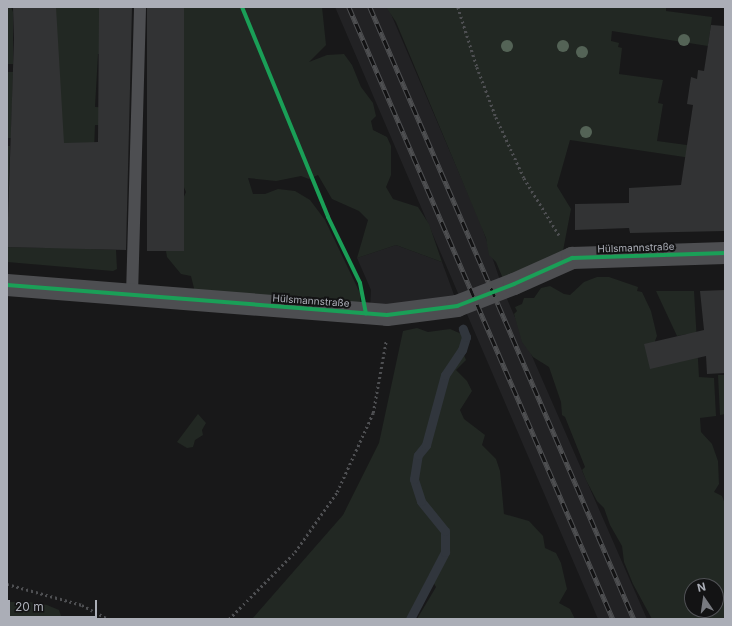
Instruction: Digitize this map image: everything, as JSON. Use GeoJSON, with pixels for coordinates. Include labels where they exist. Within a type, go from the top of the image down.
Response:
{"type":"FeatureCollection","features":[{"type":"Feature","properties":{"kind":"street","name":"Hülsmannstraße"},"geometry":{"type":"LineString","coordinates":[[7,285],[387,314],[457,306],[514,284],[572,258],[725,253]]}},
{"type":"Feature","properties":{"kind":"lane"},"geometry":{"type":"LineString","coordinates":[[132,295],[140,7]]}},
{"type":"Feature","properties":{"kind":"path"},"geometry":{"type":"LineString","coordinates":[[458,7],[477,67],[496,117],[527,183],[572,258]]}},
{"type":"Feature","properties":{"kind":"path"},"geometry":{"type":"LineString","coordinates":[[229,619],[295,552],[337,492],[374,413],[383,371],[387,314]]}},
{"type":"Feature","properties":{"kind":"path"},"geometry":{"type":"LineString","coordinates":[[7,584],[82,605],[108,619]]}},
{"type":"Feature","properties":{"kind":"shaded area"},"geometry":{"type":"Polygon","coordinates":[[[7,7],[11,7],[13,12],[13,64],[7,64],[7,7]]]}},
{"type":"Feature","properties":{"kind":"shaded area"},"geometry":{"type":"Polygon","coordinates":[[[56,7],[99,7],[99,35],[125,36],[125,55],[98,54],[95,107],[122,108],[121,126],[95,125],[90,249],[116,250],[117,269],[113,271],[7,262],[7,247],[48,248],[54,110],[56,7]]]}},
{"type":"Feature","properties":{"kind":"shaded area"},"geometry":{"type":"Polygon","coordinates":[[[184,7],[322,7],[326,45],[309,62],[327,55],[344,54],[352,65],[361,87],[373,103],[376,116],[371,121],[373,130],[387,137],[391,146],[391,175],[386,187],[393,199],[418,207],[429,224],[442,262],[396,245],[357,258],[368,220],[359,211],[332,199],[318,175],[309,179],[301,176],[276,181],[248,178],[253,194],[265,194],[278,189],[295,191],[310,200],[325,220],[360,293],[360,309],[196,296],[191,276],[181,274],[167,257],[162,227],[165,210],[182,201],[186,192],[180,178],[168,126],[180,119],[183,114],[176,107],[174,75],[182,66],[183,54],[156,52],[157,36],[184,36],[184,7]]]}},
{"type":"Feature","properties":{"kind":"shaded area"},"geometry":{"type":"Polygon","coordinates":[[[335,7],[388,7],[481,224],[504,292],[647,619],[598,619],[335,7]]]}},
{"type":"Feature","properties":{"kind":"shaded area"},"geometry":{"type":"Polygon","coordinates":[[[386,7],[666,7],[666,11],[712,17],[708,46],[612,31],[611,41],[619,43],[618,47],[622,48],[619,74],[663,80],[658,103],[663,104],[657,141],[694,146],[691,158],[570,140],[557,186],[571,209],[562,256],[504,281],[496,262],[489,255],[486,238],[396,22],[386,7]]]}},
{"type":"Feature","properties":{"kind":"shaded area"},"geometry":{"type":"Polygon","coordinates":[[[7,72],[13,72],[11,138],[7,138],[7,72]]]}},
{"type":"Feature","properties":{"kind":"shaded area"},"geometry":{"type":"Polygon","coordinates":[[[7,146],[10,146],[8,203],[7,203],[7,146]]]}},
{"type":"Feature","properties":{"kind":"shaded area"},"geometry":{"type":"Polygon","coordinates":[[[396,245],[442,262],[457,303],[370,309],[371,290],[357,258],[396,245]]]}},
{"type":"Feature","properties":{"kind":"shaded area"},"geometry":{"type":"Polygon","coordinates":[[[597,277],[609,277],[638,287],[637,291],[642,292],[651,311],[657,336],[655,341],[660,351],[693,358],[687,334],[677,336],[656,291],[694,291],[699,377],[714,378],[716,416],[700,418],[701,432],[712,444],[718,461],[719,484],[714,492],[722,496],[725,504],[725,619],[652,619],[633,584],[624,562],[622,546],[610,525],[604,508],[597,501],[582,470],[585,467],[565,417],[562,415],[561,402],[549,367],[533,357],[522,342],[514,314],[517,311],[515,307],[522,304],[524,298],[534,298],[541,288],[550,286],[564,294],[570,295],[584,282],[597,277]]]}},
{"type":"Feature","properties":{"kind":"shaded area"},"geometry":{"type":"Polygon","coordinates":[[[417,328],[428,332],[450,329],[464,335],[467,341],[461,348],[466,360],[456,370],[467,381],[472,391],[460,410],[464,419],[485,435],[482,445],[496,459],[500,471],[504,514],[529,521],[543,536],[545,548],[556,553],[561,563],[567,589],[559,603],[570,609],[575,619],[417,619],[436,587],[429,575],[407,619],[252,619],[343,515],[379,443],[403,331],[417,328]]]}},
{"type":"Feature","properties":{"kind":"shaded area"},"geometry":{"type":"Polygon","coordinates":[[[718,375],[725,375],[725,414],[720,415],[718,375]]]}},
{"type":"Feature","properties":{"kind":"shaded area"},"geometry":{"type":"Polygon","coordinates":[[[198,414],[206,423],[202,430],[203,435],[195,440],[193,447],[187,448],[177,442],[198,414]]]}},
{"type":"Feature","properties":{"kind":"shaded area"},"geometry":{"type":"Polygon","coordinates":[[[7,602],[29,602],[47,605],[59,610],[62,619],[7,619],[7,602]]]}},
{"type":"Feature","properties":{"kind":"building"},"geometry":{"type":"Polygon","coordinates":[[[13,7],[56,7],[64,143],[98,142],[99,7],[132,7],[126,250],[7,247],[14,39],[13,7]]]}},
{"type":"Feature","properties":{"kind":"building"},"geometry":{"type":"Polygon","coordinates":[[[147,7],[184,7],[184,251],[147,251],[147,7]]]}},
{"type":"Feature","properties":{"kind":"building"},"geometry":{"type":"Polygon","coordinates":[[[711,25],[725,26],[725,231],[630,233],[629,228],[575,230],[575,204],[629,203],[629,188],[681,185],[693,105],[687,104],[691,77],[697,79],[698,70],[704,71],[711,25]]]}},
{"type":"Feature","properties":{"kind":"building"},"geometry":{"type":"Polygon","coordinates":[[[725,290],[725,373],[707,374],[706,356],[650,369],[644,344],[704,330],[700,291],[725,290]]]}},
{"type":"Feature","properties":{"kind":"waterway"},"geometry":{"type":"LineString","coordinates":[[410,619],[445,552],[445,531],[421,501],[414,479],[418,455],[426,445],[445,375],[462,350],[466,337],[463,329]]}},
{"type":"Feature","properties":{"kind":"railway"},"geometry":{"type":"LineString","coordinates":[[349,7],[613,619]]}},
{"type":"Feature","properties":{"kind":"railway"},"geometry":{"type":"LineString","coordinates":[[370,7],[634,619]]}},
{"type":"Feature","properties":{"kind":"cycle path"},"geometry":{"type":"LineString","coordinates":[[242,7],[328,217],[360,283],[366,313]]}},
{"type":"Feature","properties":{"kind":"cycle path"},"geometry":{"type":"LineString","coordinates":[[7,285],[387,315],[457,306],[514,284],[572,258],[725,253]]}}]}
